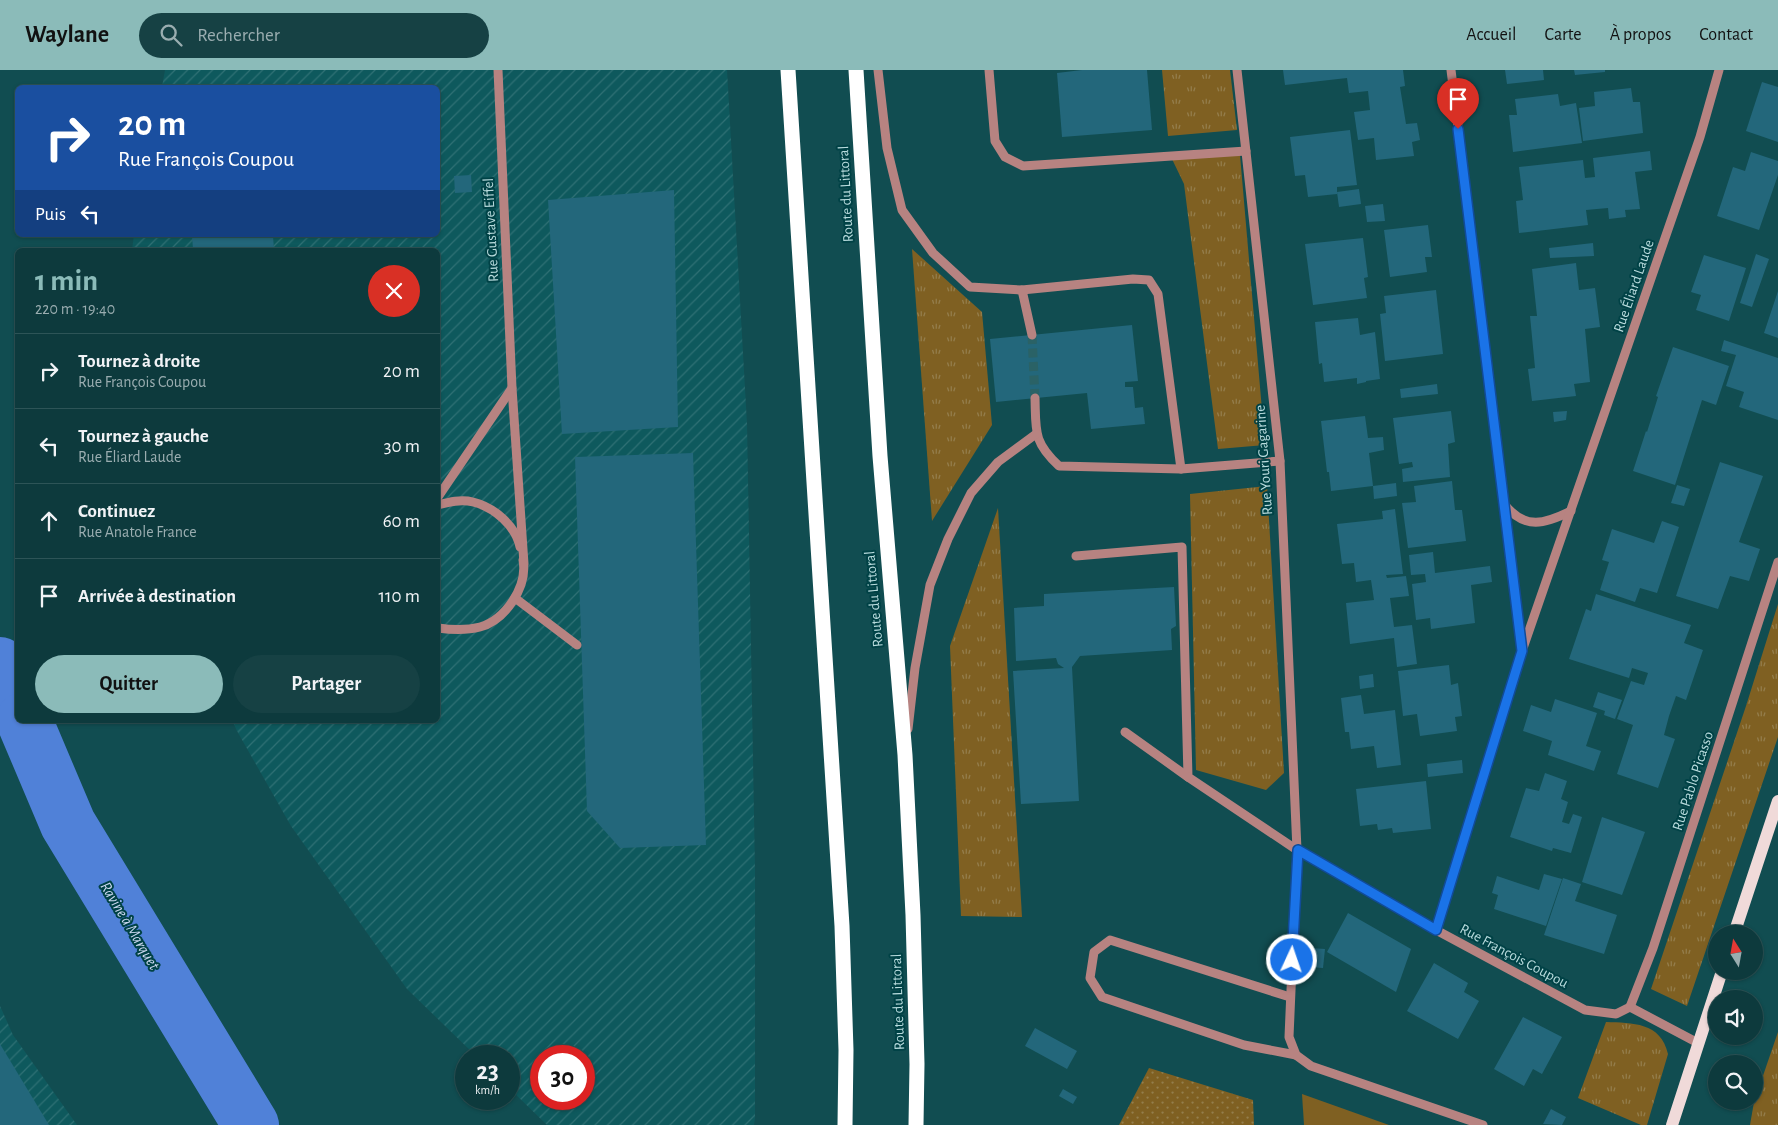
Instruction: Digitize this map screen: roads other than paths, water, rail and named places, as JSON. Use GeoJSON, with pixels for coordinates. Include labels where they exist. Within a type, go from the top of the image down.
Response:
{"type":"FeatureCollection","features":[{"type":"Feature","properties":{"kind":"highway"},"geometry":{"type":"LineString","coordinates":[[788,70],[842,926],[846,1050],[845,1125]]}},
{"type":"Feature","properties":{"kind":"highway","name":"Route du Littoral"},"geometry":{"type":"LineString","coordinates":[[856,70],[880,456],[905,755],[913,915],[917,1064],[916,1125]]}},
{"type":"Feature","properties":{"kind":"main road"},"geometry":{"type":"LineString","coordinates":[[1737,925],[1778,801]]}},
{"type":"Feature","properties":{"kind":"main road"},"geometry":{"type":"LineString","coordinates":[[1672,1125],[1719,980]]}},
{"type":"Feature","properties":{"kind":"street","name":"Rue Gustave Eiffel"},"geometry":{"type":"LineString","coordinates":[[440,628],[460,630],[482,626],[501,615],[515,598],[522,581],[524,564],[512,388],[498,70]]}},
{"type":"Feature","properties":{"kind":"street"},"geometry":{"type":"LineString","coordinates":[[878,70],[887,148],[902,210],[933,253],[970,287],[1022,290],[1133,279],[1149,280],[1158,294],[1181,469]]}},
{"type":"Feature","properties":{"kind":"street"},"geometry":{"type":"LineString","coordinates":[[989,70],[995,141],[1005,157],[1023,166],[1246,151]]}},
{"type":"Feature","properties":{"kind":"street","name":"Rue Youri Gagarine"},"geometry":{"type":"LineString","coordinates":[[1237,70],[1280,461],[1298,850],[1289,1037],[1296,1055]]}},
{"type":"Feature","properties":{"kind":"street"},"geometry":{"type":"LineString","coordinates":[[1451,70],[1522,651]]}},
{"type":"Feature","properties":{"kind":"street","name":"Rue Éliard Laude"},"geometry":{"type":"LineString","coordinates":[[1436,930],[1522,651],[1700,137],[1719,70]]}},
{"type":"Feature","properties":{"kind":"street"},"geometry":{"type":"LineString","coordinates":[[1022,290],[1032,335]]}},
{"type":"Feature","properties":{"kind":"street"},"geometry":{"type":"LineString","coordinates":[[440,494],[512,388]]}},
{"type":"Feature","properties":{"kind":"street"},"geometry":{"type":"LineString","coordinates":[[1035,398],[1036,434],[1046,453],[1059,466],[1181,469],[1280,461]]}},
{"type":"Feature","properties":{"kind":"street"},"geometry":{"type":"LineString","coordinates":[[905,755],[915,668],[930,585],[948,539],[971,493],[998,462],[1036,434]]}},
{"type":"Feature","properties":{"kind":"street","name":"Rue Gustave Eiffel"},"geometry":{"type":"LineString","coordinates":[[440,504],[452,501],[473,502],[493,510],[509,524],[520,543],[524,564]]}},
{"type":"Feature","properties":{"kind":"street"},"geometry":{"type":"LineString","coordinates":[[1504,504],[1513,514],[1523,520],[1538,522],[1553,520],[1571,510]]}},
{"type":"Feature","properties":{"kind":"street"},"geometry":{"type":"LineString","coordinates":[[1076,556],[1182,547],[1188,777]]}},
{"type":"Feature","properties":{"kind":"street","name":"Rue Pablo Picasso"},"geometry":{"type":"LineString","coordinates":[[1630,1007],[1656,939],[1778,562]]}},
{"type":"Feature","properties":{"kind":"street"},"geometry":{"type":"LineString","coordinates":[[515,598],[577,645]]}},
{"type":"Feature","properties":{"kind":"street","name":"Rue François Coupou"},"geometry":{"type":"LineString","coordinates":[[1125,732],[1188,777],[1298,850],[1436,930],[1585,1010],[1616,1014],[1630,1007]]}},
{"type":"Feature","properties":{"kind":"street"},"geometry":{"type":"LineString","coordinates":[[1290,997],[1110,940],[1094,952],[1090,978],[1102,997],[1244,1045],[1296,1055],[1311,1066],[1483,1125]]}},
{"type":"Feature","properties":{"kind":"street"},"geometry":{"type":"LineString","coordinates":[[1630,1007],[1698,1043]]}},
{"type":"Feature","properties":{"kind":"waterway","name":"Ravine à Marquet"},"geometry":{"type":"LineString","coordinates":[[0,665],[15,699]]}},
{"type":"Feature","properties":{"kind":"waterway","name":"Ravine à Marquet"},"geometry":{"type":"LineString","coordinates":[[25,723],[68,824],[251,1125]]}},
{"type":"Feature","properties":{"kind":"tunnel"},"geometry":{"type":"LineString","coordinates":[[1032,335],[1035,398]]}}]}
